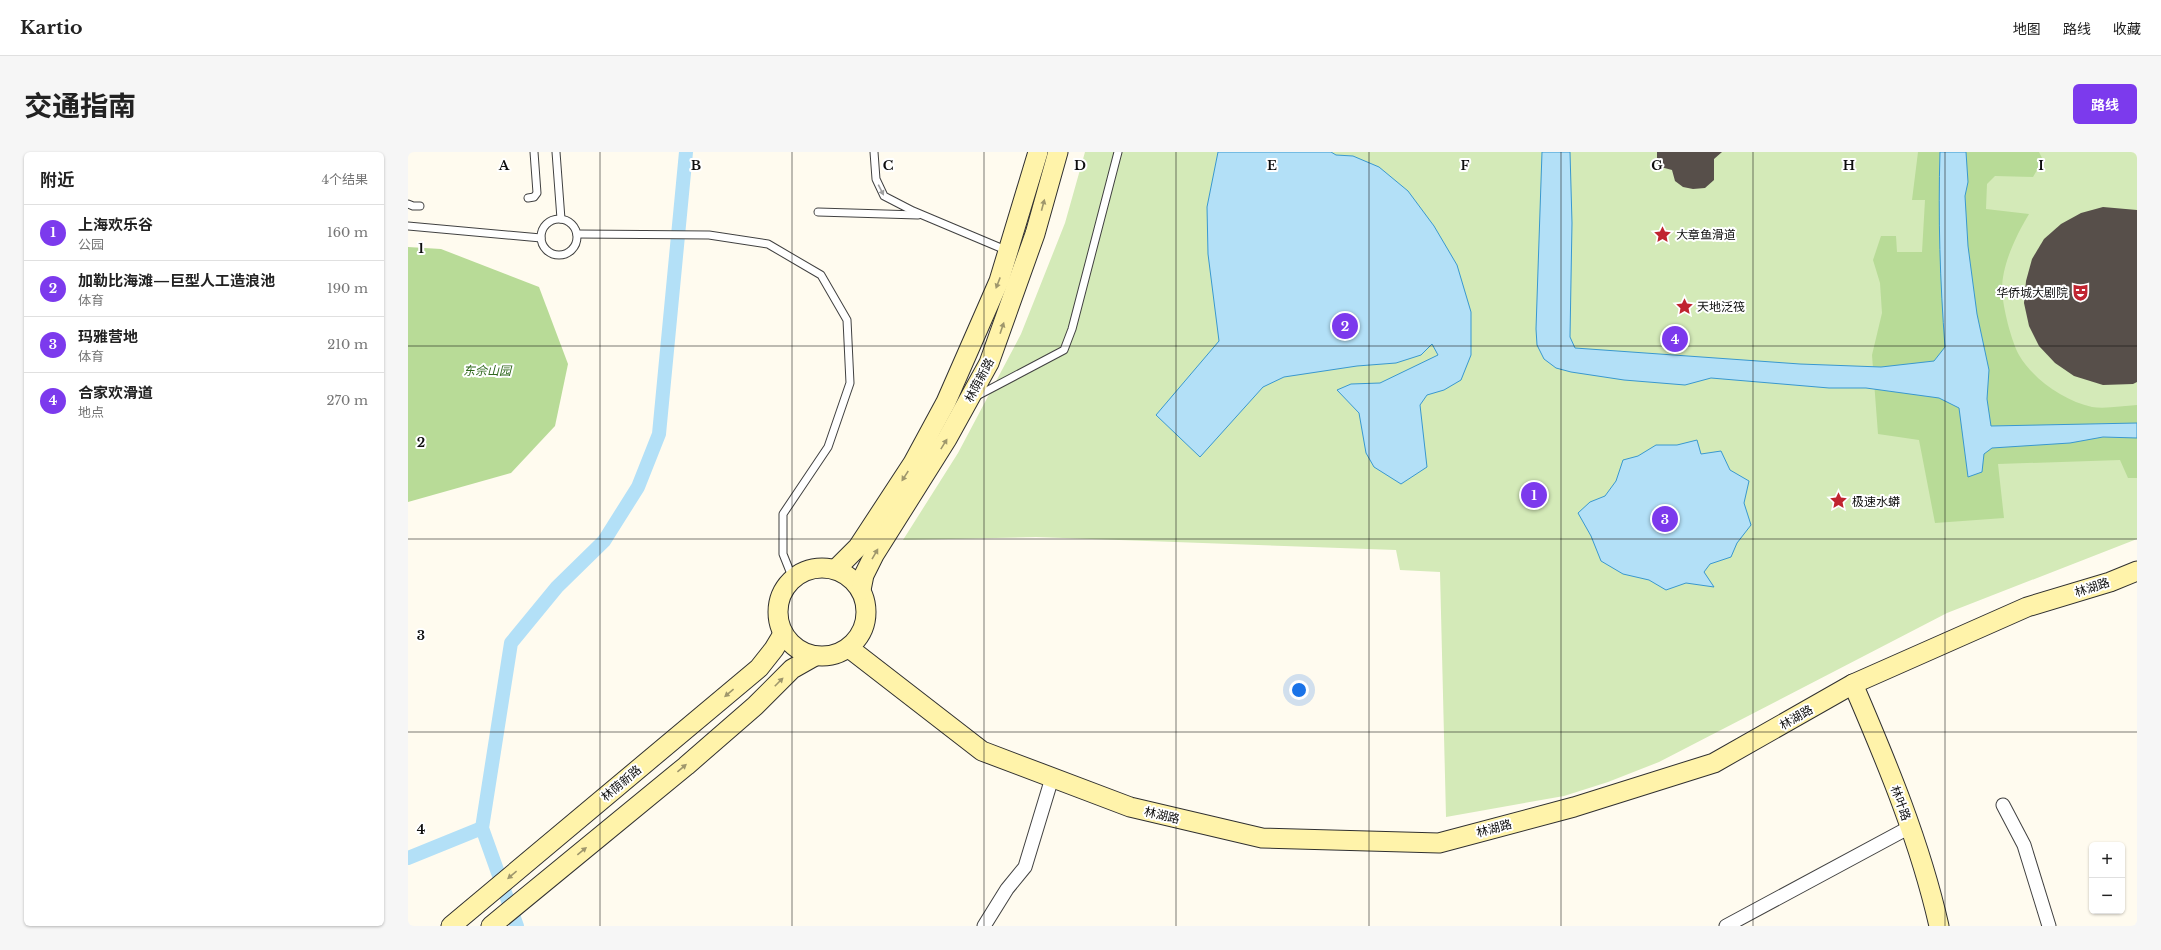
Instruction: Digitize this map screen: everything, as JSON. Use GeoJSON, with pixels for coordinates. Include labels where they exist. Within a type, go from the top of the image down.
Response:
{"type":"FeatureCollection","features":[{"type":"Feature","properties":{"kind":"main road","name":"林荫新路"},"geometry":{"type":"LineString","coordinates":[[836,569],[858,547],[917,456],[946,402],[999,281],[1038,152]]}},
{"type":"Feature","properties":{"kind":"main road","name":"林荫新路"},"geometry":{"type":"LineString","coordinates":[[861,590],[864,575],[874,555],[947,439],[989,363],[1035,234],[1058,152]]}},
{"type":"Feature","properties":{"kind":"main road"},"geometry":{"type":"LineString","coordinates":[[814,568],[836,569],[855,582],[861,590],[867,609],[865,624],[859,637],[849,648],[835,655],[815,656],[806,654],[793,647],[783,634],[778,622],[777,608],[781,594],[793,578],[801,572],[814,568]]}},
{"type":"Feature","properties":{"kind":"main road","name":"林湖路"},"geometry":{"type":"LineString","coordinates":[[849,648],[982,752],[1130,807],[1262,838],[1439,842],[1574,807],[1714,764],[1853,684],[2027,607],[2110,582],[2137,571]]}},
{"type":"Feature","properties":{"kind":"main road","name":"林荫新路"},"geometry":{"type":"LineString","coordinates":[[451,926],[759,668],[774,649],[783,634]]}},
{"type":"Feature","properties":{"kind":"main road"},"geometry":{"type":"LineString","coordinates":[[491,926],[756,706],[792,669],[815,656]]}},
{"type":"Feature","properties":{"kind":"main road","name":"林叶路"},"geometry":{"type":"LineString","coordinates":[[1853,684],[1886,762],[1910,827],[1933,898],[1939,926]]}},
{"type":"Feature","properties":{"kind":"street"},"geometry":{"type":"LineString","coordinates":[[984,926],[1007,889],[1026,867],[1052,778]]}},
{"type":"Feature","properties":{"kind":"street"},"geometry":{"type":"LineString","coordinates":[[2003,805],[2024,845],[2049,926]]}},
{"type":"Feature","properties":{"kind":"street"},"geometry":{"type":"LineString","coordinates":[[1726,926],[1910,827]]}},
{"type":"Feature","properties":{"kind":"lane"},"geometry":{"type":"LineString","coordinates":[[528,198],[534,197],[536,193],[534,152]]}},
{"type":"Feature","properties":{"kind":"lane"},"geometry":{"type":"LineString","coordinates":[[556,152],[561,219]]}},
{"type":"Feature","properties":{"kind":"lane"},"geometry":{"type":"LineString","coordinates":[[874,152],[876,179],[884,196],[923,216],[1008,252]]}},
{"type":"Feature","properties":{"kind":"lane"},"geometry":{"type":"LineString","coordinates":[[969,400],[1064,350],[1076,314],[1118,152]]}},
{"type":"Feature","properties":{"kind":"lane"},"geometry":{"type":"LineString","coordinates":[[408,204],[420,206]]}},
{"type":"Feature","properties":{"kind":"lane"},"geometry":{"type":"LineString","coordinates":[[818,212],[923,216]]}},
{"type":"Feature","properties":{"kind":"lane"},"geometry":{"type":"LineString","coordinates":[[561,219],[572,224],[577,234],[577,240],[571,250],[562,254],[551,253],[546,249],[541,238],[541,232],[548,222],[561,219]]}},
{"type":"Feature","properties":{"kind":"lane"},"geometry":{"type":"LineString","coordinates":[[408,226],[541,238]]}},
{"type":"Feature","properties":{"kind":"lane"},"geometry":{"type":"LineString","coordinates":[[577,234],[709,234],[768,244],[821,275],[847,320],[850,383],[828,447],[784,514],[784,554],[793,578]]}},
{"type":"Feature","properties":{"kind":"green space"},"geometry":{"type":"Polygon","coordinates":[[[1085,152],[2137,152],[2137,539],[1947,613],[1659,762],[1608,782],[1564,796],[1446,817],[1440,572],[1400,570],[1396,550],[1036,537],[903,540],[958,453],[1021,334],[1065,223],[1085,152]]]}},
{"type":"Feature","properties":{"kind":"green space"},"geometry":{"type":"Polygon","coordinates":[[[1918,152],[2039,152],[2043,160],[2033,177],[1995,176],[1987,184],[1986,209],[2029,214],[2019,232],[2004,270],[2002,290],[2010,333],[2016,349],[2025,364],[2050,388],[2060,394],[2081,404],[2097,408],[2137,405],[2137,478],[2128,478],[2120,460],[1998,464],[2004,518],[1935,523],[1919,440],[1878,434],[1872,355],[1882,313],[1880,283],[1873,260],[1881,236],[1896,236],[1897,252],[1922,252],[1925,200],[1912,200],[1918,152]]]}},
{"type":"Feature","properties":{"kind":"green space","name":"东佘山园"},"geometry":{"type":"Polygon","coordinates":[[[408,247],[441,249],[539,287],[568,364],[555,426],[511,473],[408,502],[408,247]]]}},
{"type":"Feature","properties":{"kind":"water"},"geometry":{"type":"Polygon","coordinates":[[[1218,152],[1331,152],[1336,155],[1353,156],[1379,167],[1408,191],[1434,226],[1457,265],[1471,312],[1471,355],[1461,380],[1444,390],[1427,395],[1420,405],[1427,467],[1401,484],[1374,467],[1366,453],[1359,413],[1337,390],[1351,384],[1380,383],[1438,355],[1432,344],[1421,355],[1396,363],[1357,366],[1284,377],[1263,387],[1200,457],[1156,415],[1219,341],[1208,254],[1207,207],[1218,152]]]}},
{"type":"Feature","properties":{"kind":"water"},"geometry":{"type":"Polygon","coordinates":[[[1542,152],[1570,152],[1572,223],[1570,337],[1575,348],[1800,364],[1881,367],[1934,361],[1945,347],[1940,250],[1940,152],[1966,152],[1968,182],[1965,196],[1968,246],[1977,314],[1989,370],[1987,399],[1991,426],[2137,423],[2137,438],[2103,437],[2070,443],[1992,448],[1984,454],[1982,472],[1968,477],[1959,408],[1939,398],[1866,388],[1829,388],[1711,378],[1685,385],[1624,380],[1571,372],[1556,368],[1544,359],[1537,345],[1536,329],[1542,152]]]}},
{"type":"Feature","properties":{"kind":"water"},"geometry":{"type":"Polygon","coordinates":[[[1697,440],[1701,454],[1721,451],[1730,470],[1749,481],[1744,503],[1751,525],[1737,543],[1731,557],[1710,564],[1704,572],[1714,587],[1686,583],[1666,590],[1649,580],[1623,574],[1601,561],[1591,536],[1578,513],[1590,502],[1605,496],[1616,481],[1623,460],[1638,456],[1656,445],[1677,445],[1697,440]]]}},
{"type":"Feature","properties":{"kind":"building"},"geometry":{"type":"Polygon","coordinates":[[[1657,152],[1722,152],[1714,159],[1714,180],[1705,188],[1693,189],[1683,187],[1675,181],[1672,170],[1657,166],[1657,152]]]}},
{"type":"Feature","properties":{"kind":"building","name":"华侨城大剧院"},"geometry":{"type":"Polygon","coordinates":[[[2103,207],[2137,210],[2137,382],[2133,384],[2103,385],[2074,376],[2055,363],[2039,346],[2029,326],[2024,303],[2026,281],[2032,259],[2044,239],[2061,224],[2081,213],[2103,207]]]}},
{"type":"Feature","properties":{"kind":"waterway"},"geometry":{"type":"LineString","coordinates":[[517,926],[482,828],[511,643],[557,587],[604,541],[638,487],[659,434],[686,152]]}},
{"type":"Feature","properties":{"kind":"waterway"},"geometry":{"type":"LineString","coordinates":[[408,858],[482,828]]}},
{"type":"Feature","properties":{"kind":"place","name":"大章鱼滑道"},"geometry":{"type":"Point","coordinates":[1663,234]}},
{"type":"Feature","properties":{"kind":"place","name":"华侨城大剧院"},"geometry":{"type":"Point","coordinates":[2081,292]}},
{"type":"Feature","properties":{"kind":"place","name":"天地泛筏"},"geometry":{"type":"Point","coordinates":[1684,306]}},
{"type":"Feature","properties":{"kind":"place","name":"加勒比海滩—巨型人工造浪池"},"geometry":{"type":"Point","coordinates":[1345,326]}},
{"type":"Feature","properties":{"kind":"place","name":"合家欢滑道"},"geometry":{"type":"Point","coordinates":[1675,339]}},
{"type":"Feature","properties":{"kind":"place","name":"上海欢乐谷"},"geometry":{"type":"Point","coordinates":[1534,495]}},
{"type":"Feature","properties":{"kind":"place","name":"极速水蟒"},"geometry":{"type":"Point","coordinates":[1839,501]}},
{"type":"Feature","properties":{"kind":"place","name":"玛雅营地"},"geometry":{"type":"Point","coordinates":[1665,519]}}]}
